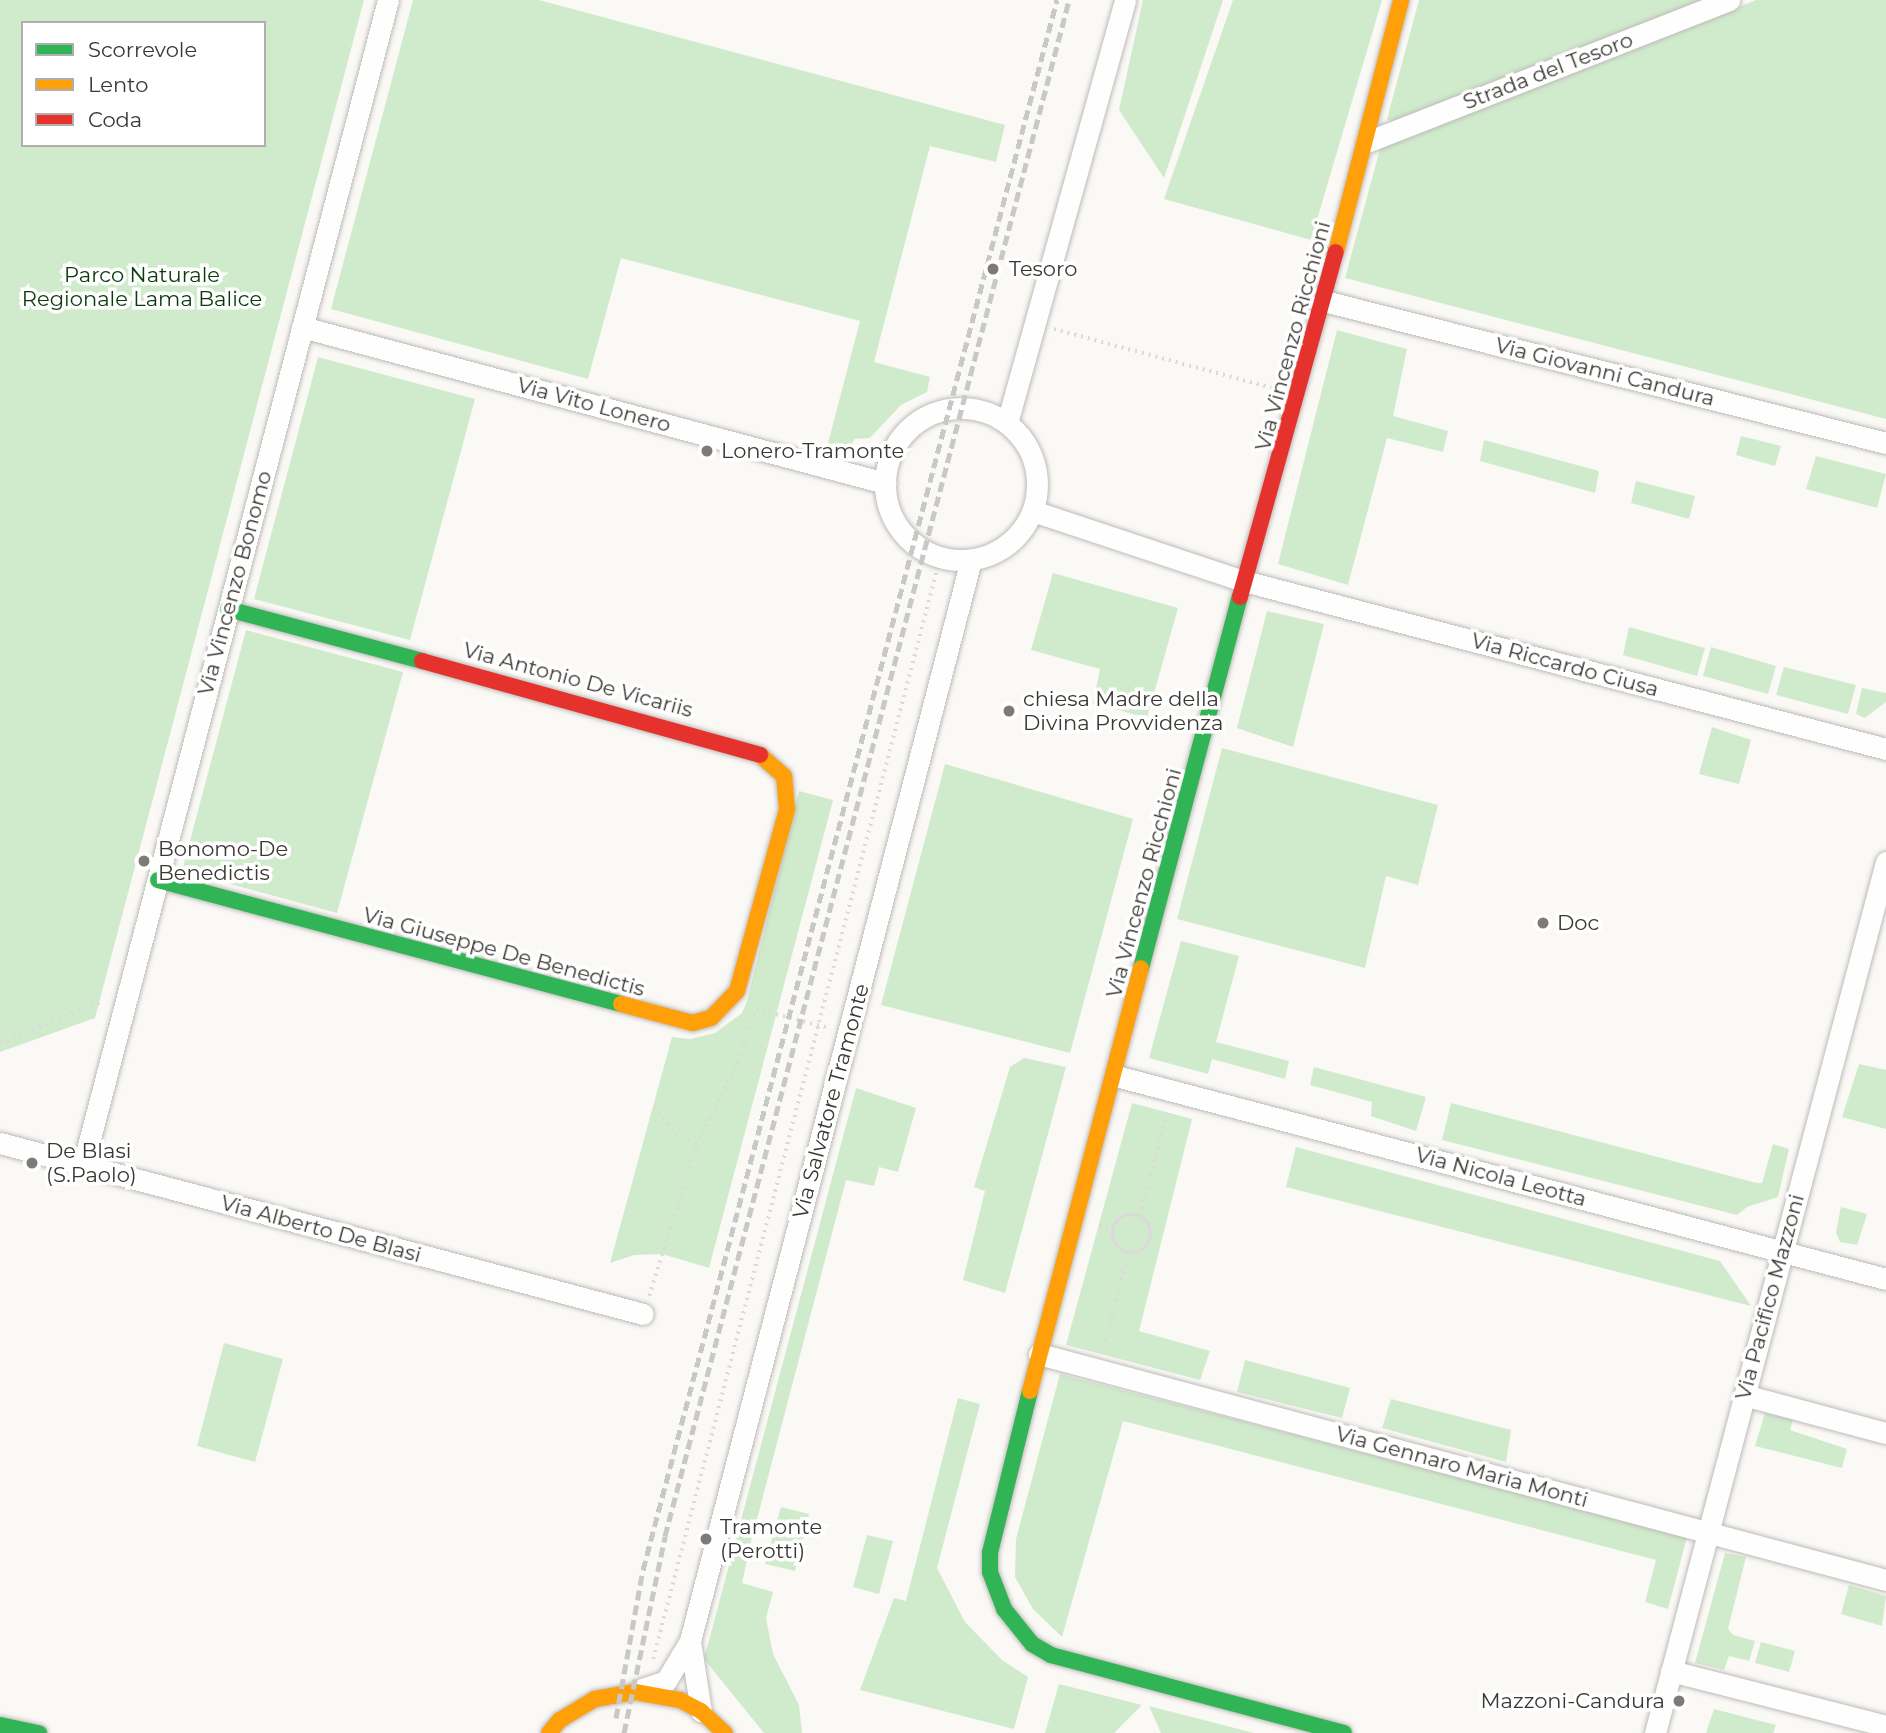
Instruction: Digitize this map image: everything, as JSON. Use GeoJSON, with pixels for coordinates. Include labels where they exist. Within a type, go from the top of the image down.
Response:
{"type":"FeatureCollection","features":[{"type":"Feature","properties":{"kind":"street","name":"Via Vincenzo Bonomo"},"geometry":{"type":"LineString","coordinates":[[83,1165],[388,0]]}},
{"type":"Feature","properties":{"kind":"street"},"geometry":{"type":"LineString","coordinates":[[1007,423],[1125,0]]}},
{"type":"Feature","properties":{"kind":"street","name":"Via Vincenzo Ricchioni"},"geometry":{"type":"LineString","coordinates":[[1344,1733],[1051,1655],[1022,1634],[995,1591],[990,1572],[993,1533],[1039,1354],[1116,1076],[1244,581],[1299,395],[1367,142],[1401,0]]}},
{"type":"Feature","properties":{"kind":"street","name":"Strada del Tesoro"},"geometry":{"type":"LineString","coordinates":[[1367,142],[1729,0]]}},
{"type":"Feature","properties":{"kind":"street","name":"Via Giovanni Candura"},"geometry":{"type":"LineString","coordinates":[[1324,301],[1886,443]]}},
{"type":"Feature","properties":{"kind":"street","name":"Via Vito Lonero"},"geometry":{"type":"LineString","coordinates":[[302,327],[885,483]]}},
{"type":"Feature","properties":{"kind":"street"},"geometry":{"type":"LineString","coordinates":[[964,408],[986,412],[1007,423],[1024,441],[1035,463],[1037,487],[1032,511],[1009,544],[971,560],[940,557],[910,540],[896,523],[885,483],[890,458],[919,421],[940,411],[964,408]]}},
{"type":"Feature","properties":{"kind":"street","name":"Via Riccardo Ciusa"},"geometry":{"type":"LineString","coordinates":[[1032,511],[1244,581],[1886,749]]}},
{"type":"Feature","properties":{"kind":"street","name":"Via Salvatore Tramonte"},"geometry":{"type":"LineString","coordinates":[[690,1641],[971,560]]}},
{"type":"Feature","properties":{"kind":"street","name":"Via Antonio De Vicariis"},"geometry":{"type":"LineString","coordinates":[[228,609],[755,750],[784,776],[788,793],[737,991],[730,1002]]}},
{"type":"Feature","properties":{"kind":"street","name":"Via Pacifico Mazzoni"},"geometry":{"type":"LineString","coordinates":[[1656,1733],[1886,862]]}},
{"type":"Feature","properties":{"kind":"street","name":"Via Giuseppe De Benedictis"},"geometry":{"type":"LineString","coordinates":[[158,880],[676,1021],[711,1018],[730,1002]]}},
{"type":"Feature","properties":{"kind":"street","name":"Via Nicola Leotta"},"geometry":{"type":"LineString","coordinates":[[1116,1076],[1886,1279]]}},
{"type":"Feature","properties":{"kind":"street","name":"Via Alberto De Blasi"},"geometry":{"type":"LineString","coordinates":[[0,1143],[643,1314]]}},
{"type":"Feature","properties":{"kind":"street","name":"Via Gennaro Maria Monti"},"geometry":{"type":"LineString","coordinates":[[1039,1354],[1886,1580]]}},
{"type":"Feature","properties":{"kind":"street"},"geometry":{"type":"LineString","coordinates":[[1744,1395],[1886,1433]]}},
{"type":"Feature","properties":{"kind":"street"},"geometry":{"type":"LineString","coordinates":[[549,1733],[560,1720],[595,1699],[640,1690],[666,1681],[690,1641]]}},
{"type":"Feature","properties":{"kind":"street"},"geometry":{"type":"LineString","coordinates":[[690,1641],[701,1711]]}},
{"type":"Feature","properties":{"kind":"street"},"geometry":{"type":"LineString","coordinates":[[1671,1671],[1886,1726]]}},
{"type":"Feature","properties":{"kind":"street"},"geometry":{"type":"LineString","coordinates":[[640,1690],[658,1693],[701,1711],[725,1733]]}},
{"type":"Feature","properties":{"kind":"street"},"geometry":{"type":"LineString","coordinates":[[0,1725],[39,1733]]}},
{"type":"Feature","properties":{"kind":"path"},"geometry":{"type":"LineString","coordinates":[[1035,324],[1299,395]]}},
{"type":"Feature","properties":{"kind":"path"},"geometry":{"type":"LineString","coordinates":[[640,1690],[818,1026],[940,557]]}},
{"type":"Feature","properties":{"kind":"path"},"geometry":{"type":"LineString","coordinates":[[0,1043],[128,992]]}},
{"type":"Feature","properties":{"kind":"path"},"geometry":{"type":"LineString","coordinates":[[730,1002],[818,1026]]}},
{"type":"Feature","properties":{"kind":"path"},"geometry":{"type":"LineString","coordinates":[[643,1314],[696,1145],[738,1062],[755,1008]]}},
{"type":"Feature","properties":{"kind":"path"},"geometry":{"type":"LineString","coordinates":[[1139,1216],[1174,1091]]}},
{"type":"Feature","properties":{"kind":"path"},"geometry":{"type":"LineString","coordinates":[[654,1105],[672,1131],[696,1145]]}},
{"type":"Feature","properties":{"kind":"path"},"geometry":{"type":"LineString","coordinates":[[1139,1216],[1151,1227],[1151,1239],[1145,1249],[1129,1253],[1116,1245],[1113,1230],[1123,1217],[1139,1216]]}},
{"type":"Feature","properties":{"kind":"path"},"geometry":{"type":"LineString","coordinates":[[1097,1371],[1129,1253]]}},
{"type":"Feature","properties":{"kind":"green space","name":"Parco Naturale Regionale Lama Balice"},"geometry":{"type":"Polygon","coordinates":[[[0,0],[364,0],[95,1018],[0,1052],[0,0]]]}},
{"type":"Feature","properties":{"kind":"green space"},"geometry":{"type":"Polygon","coordinates":[[[413,0],[539,0],[1005,125],[996,162],[930,146],[874,362],[930,377],[927,392],[901,405],[870,438],[854,439],[851,449],[828,443],[860,321],[621,258],[588,379],[331,309],[413,0]]]}},
{"type":"Feature","properties":{"kind":"green space"},"geometry":{"type":"Polygon","coordinates":[[[1143,0],[1223,0],[1164,178],[1119,110],[1143,0]]]}},
{"type":"Feature","properties":{"kind":"green space"},"geometry":{"type":"Polygon","coordinates":[[[1233,0],[1382,0],[1311,240],[1164,199],[1233,0]]]}},
{"type":"Feature","properties":{"kind":"green space"},"geometry":{"type":"Polygon","coordinates":[[[1419,0],[1704,0],[1392,122],[1387,119],[1419,0]]]}},
{"type":"Feature","properties":{"kind":"green space"},"geometry":{"type":"Polygon","coordinates":[[[1756,0],[1886,0],[1886,419],[1345,278],[1380,149],[1756,0]]]}},
{"type":"Feature","properties":{"kind":"green space"},"geometry":{"type":"Polygon","coordinates":[[[1337,330],[1407,349],[1393,416],[1448,431],[1443,452],[1387,438],[1348,585],[1278,564],[1337,330]]]}},
{"type":"Feature","properties":{"kind":"green space"},"geometry":{"type":"Polygon","coordinates":[[[318,357],[475,399],[410,640],[254,599],[318,357]]]}},
{"type":"Feature","properties":{"kind":"green space"},"geometry":{"type":"Polygon","coordinates":[[[1741,436],[1781,446],[1775,466],[1736,455],[1741,436]]]}},
{"type":"Feature","properties":{"kind":"green space"},"geometry":{"type":"Polygon","coordinates":[[[1484,440],[1599,471],[1595,493],[1480,461],[1484,440]]]}},
{"type":"Feature","properties":{"kind":"green space"},"geometry":{"type":"Polygon","coordinates":[[[1816,456],[1886,474],[1877,508],[1806,489],[1816,456]]]}},
{"type":"Feature","properties":{"kind":"green space"},"geometry":{"type":"Polygon","coordinates":[[[1636,481],[1695,496],[1689,519],[1631,503],[1636,481]]]}},
{"type":"Feature","properties":{"kind":"green space"},"geometry":{"type":"Polygon","coordinates":[[[1053,573],[1178,608],[1147,718],[1093,703],[1100,669],[1031,650],[1053,573]]]}},
{"type":"Feature","properties":{"kind":"green space"},"geometry":{"type":"Polygon","coordinates":[[[1267,611],[1324,624],[1293,747],[1237,728],[1267,611]]]}},
{"type":"Feature","properties":{"kind":"green space"},"geometry":{"type":"Polygon","coordinates":[[[1629,627],[1705,648],[1697,676],[1623,655],[1629,627]]]}},
{"type":"Feature","properties":{"kind":"green space"},"geometry":{"type":"Polygon","coordinates":[[[246,630],[403,672],[337,913],[182,871],[246,630]]]}},
{"type":"Feature","properties":{"kind":"green space"},"geometry":{"type":"Polygon","coordinates":[[[1711,647],[1776,666],[1768,694],[1703,676],[1711,647]]]}},
{"type":"Feature","properties":{"kind":"green space"},"geometry":{"type":"Polygon","coordinates":[[[1784,667],[1856,685],[1848,714],[1776,695],[1784,667]]]}},
{"type":"Feature","properties":{"kind":"green space"},"geometry":{"type":"Polygon","coordinates":[[[1862,688],[1886,693],[1886,702],[1865,718],[1856,714],[1862,688]]]}},
{"type":"Feature","properties":{"kind":"green space"},"geometry":{"type":"Polygon","coordinates":[[[1712,727],[1751,740],[1739,784],[1699,774],[1712,727]]]}},
{"type":"Feature","properties":{"kind":"green space"},"geometry":{"type":"Polygon","coordinates":[[[1222,748],[1438,805],[1418,885],[1386,876],[1365,968],[1177,919],[1222,748]]]}},
{"type":"Feature","properties":{"kind":"green space"},"geometry":{"type":"Polygon","coordinates":[[[945,764],[1133,819],[1070,1053],[881,1005],[945,764]]]}},
{"type":"Feature","properties":{"kind":"green space"},"geometry":{"type":"Polygon","coordinates":[[[799,791],[833,800],[709,1268],[662,1254],[634,1255],[610,1263],[672,1037],[690,1039],[715,1033],[742,1013],[747,1001],[799,791]]]}},
{"type":"Feature","properties":{"kind":"green space"},"geometry":{"type":"Polygon","coordinates":[[[1181,941],[1239,956],[1216,1042],[1289,1061],[1285,1079],[1212,1059],[1208,1074],[1149,1058],[1181,941]]]}},
{"type":"Feature","properties":{"kind":"green space"},"geometry":{"type":"Polygon","coordinates":[[[1024,1058],[1066,1067],[1005,1293],[963,1280],[985,1191],[974,1187],[1010,1067],[1024,1058]]]}},
{"type":"Feature","properties":{"kind":"green space"},"geometry":{"type":"Polygon","coordinates":[[[1859,1064],[1886,1070],[1886,1129],[1842,1117],[1859,1064]]]}},
{"type":"Feature","properties":{"kind":"green space"},"geometry":{"type":"Polygon","coordinates":[[[1314,1067],[1426,1097],[1416,1131],[1371,1116],[1372,1102],[1310,1085],[1314,1067]]]}},
{"type":"Feature","properties":{"kind":"green space"},"geometry":{"type":"Polygon","coordinates":[[[856,1088],[916,1108],[898,1172],[879,1167],[874,1186],[846,1180],[751,1542],[742,1583],[773,1592],[766,1618],[773,1654],[799,1705],[802,1733],[764,1733],[704,1659],[856,1088]]]}},
{"type":"Feature","properties":{"kind":"green space"},"geometry":{"type":"Polygon","coordinates":[[[1132,1103],[1192,1119],[1139,1331],[1210,1351],[1200,1380],[1066,1345],[1132,1103]]]}},
{"type":"Feature","properties":{"kind":"green space"},"geometry":{"type":"Polygon","coordinates":[[[1451,1103],[1757,1183],[1762,1183],[1773,1144],[1789,1149],[1778,1197],[1747,1207],[1737,1215],[1442,1140],[1451,1103]]]}},
{"type":"Feature","properties":{"kind":"green space"},"geometry":{"type":"Polygon","coordinates":[[[1296,1147],[1720,1261],[1751,1306],[1286,1187],[1296,1147]]]}},
{"type":"Feature","properties":{"kind":"green space"},"geometry":{"type":"Polygon","coordinates":[[[1841,1207],[1867,1214],[1857,1245],[1840,1242],[1836,1232],[1841,1207]]]}},
{"type":"Feature","properties":{"kind":"green space"},"geometry":{"type":"Polygon","coordinates":[[[224,1343],[283,1359],[255,1462],[197,1446],[224,1343]]]}},
{"type":"Feature","properties":{"kind":"green space"},"geometry":{"type":"Polygon","coordinates":[[[1245,1360],[1350,1388],[1342,1418],[1237,1392],[1245,1360]]]}},
{"type":"Feature","properties":{"kind":"green space"},"geometry":{"type":"Polygon","coordinates":[[[1060,1374],[1687,1537],[1668,1609],[1645,1602],[1656,1560],[1123,1421],[1062,1637],[1033,1609],[1015,1577],[1016,1539],[1060,1374]]]}},
{"type":"Feature","properties":{"kind":"green space"},"geometry":{"type":"Polygon","coordinates":[[[958,1398],[980,1404],[937,1568],[965,1622],[1002,1660],[1028,1677],[1014,1729],[860,1690],[894,1598],[906,1601],[958,1398]]]}},
{"type":"Feature","properties":{"kind":"green space"},"geometry":{"type":"Polygon","coordinates":[[[1391,1399],[1511,1430],[1506,1462],[1382,1428],[1391,1399]]]}},
{"type":"Feature","properties":{"kind":"green space"},"geometry":{"type":"Polygon","coordinates":[[[1765,1413],[1793,1420],[1790,1430],[1847,1449],[1842,1468],[1755,1446],[1765,1413]]]}},
{"type":"Feature","properties":{"kind":"green space"},"geometry":{"type":"Polygon","coordinates":[[[781,1507],[809,1514],[795,1571],[765,1564],[781,1507]]]}},
{"type":"Feature","properties":{"kind":"green space"},"geometry":{"type":"Polygon","coordinates":[[[867,1535],[893,1541],[879,1594],[853,1587],[867,1535]]]}},
{"type":"Feature","properties":{"kind":"green space"},"geometry":{"type":"Polygon","coordinates":[[[1725,1553],[1746,1557],[1728,1629],[1733,1635],[1755,1641],[1749,1661],[1729,1656],[1724,1670],[1695,1663],[1725,1553]]]}},
{"type":"Feature","properties":{"kind":"green space"},"geometry":{"type":"Polygon","coordinates":[[[1849,1585],[1886,1596],[1882,1626],[1841,1614],[1849,1585]]]}},
{"type":"Feature","properties":{"kind":"green space"},"geometry":{"type":"Polygon","coordinates":[[[1761,1642],[1795,1651],[1789,1672],[1755,1663],[1761,1642]]]}},
{"type":"Feature","properties":{"kind":"green space"},"geometry":{"type":"Polygon","coordinates":[[[1059,1684],[1142,1705],[1114,1733],[1045,1733],[1059,1684]]]}},
{"type":"Feature","properties":{"kind":"green space"},"geometry":{"type":"Polygon","coordinates":[[[1149,1706],[1254,1733],[1161,1733],[1149,1706]]]}},
{"type":"Feature","properties":{"kind":"green space"},"geometry":{"type":"Polygon","coordinates":[[[1714,1709],[1776,1725],[1773,1733],[1706,1733],[1714,1709]]]}},
{"type":"Feature","properties":{"kind":"railway"},"geometry":{"type":"LineString","coordinates":[[616,1718],[643,1570],[1057,0]]}},
{"type":"Feature","properties":{"kind":"railway"},"geometry":{"type":"LineString","coordinates":[[624,1733],[665,1536],[1069,0]]}},
{"type":"Feature","properties":{"kind":"traffic: fast"},"geometry":{"type":"LineString","coordinates":[[1141,968],[1240,597]]}},
{"type":"Feature","properties":{"kind":"traffic: fast"},"geometry":{"type":"LineString","coordinates":[[228,609],[422,661]]}},
{"type":"Feature","properties":{"kind":"traffic: fast"},"geometry":{"type":"LineString","coordinates":[[158,880],[621,1004]]}},
{"type":"Feature","properties":{"kind":"traffic: fast"},"geometry":{"type":"LineString","coordinates":[[1030,1391],[990,1553],[990,1572],[1004,1609],[1032,1644],[1051,1655],[1344,1733]]}},
{"type":"Feature","properties":{"kind":"traffic: fast"},"geometry":{"type":"LineString","coordinates":[[0,1725],[39,1733]]}},
{"type":"Feature","properties":{"kind":"traffic: slow"},"geometry":{"type":"LineString","coordinates":[[1336,252],[1401,0]]}},
{"type":"Feature","properties":{"kind":"traffic: slow"},"geometry":{"type":"LineString","coordinates":[[621,1004],[693,1023],[711,1018],[737,991],[787,809],[784,776],[760,755]]}},
{"type":"Feature","properties":{"kind":"traffic: slow"},"geometry":{"type":"LineString","coordinates":[[1030,1391],[1141,968]]}},
{"type":"Feature","properties":{"kind":"traffic: slow"},"geometry":{"type":"LineString","coordinates":[[549,1733],[560,1720],[595,1699],[635,1692],[680,1700],[701,1711],[725,1733]]}},
{"type":"Feature","properties":{"kind":"traffic: jam"},"geometry":{"type":"LineString","coordinates":[[1240,597],[1336,252]]}},
{"type":"Feature","properties":{"kind":"traffic: jam"},"geometry":{"type":"LineString","coordinates":[[422,661],[760,755]]}},
{"type":"Feature","properties":{"kind":"place","name":"Tesoro"},"geometry":{"type":"Point","coordinates":[993,269]}},
{"type":"Feature","properties":{"kind":"place","name":"Lonero-Tramonte"},"geometry":{"type":"Point","coordinates":[707,451]}},
{"type":"Feature","properties":{"kind":"place","name":"chiesa Madre della Divina Provvidenza"},"geometry":{"type":"Point","coordinates":[1009,711]}},
{"type":"Feature","properties":{"kind":"place","name":"Bonomo-De Benedictis"},"geometry":{"type":"Point","coordinates":[144,861]}},
{"type":"Feature","properties":{"kind":"place","name":"Doc"},"geometry":{"type":"Point","coordinates":[1543,923]}},
{"type":"Feature","properties":{"kind":"place","name":"De Blasi (S.Paolo)"},"geometry":{"type":"Point","coordinates":[32,1163]}},
{"type":"Feature","properties":{"kind":"place","name":"Tramonte (Perotti)"},"geometry":{"type":"Point","coordinates":[706,1539]}},
{"type":"Feature","properties":{"kind":"place","name":"Mazzoni-Candura"},"geometry":{"type":"Point","coordinates":[1679,1701]}}]}
